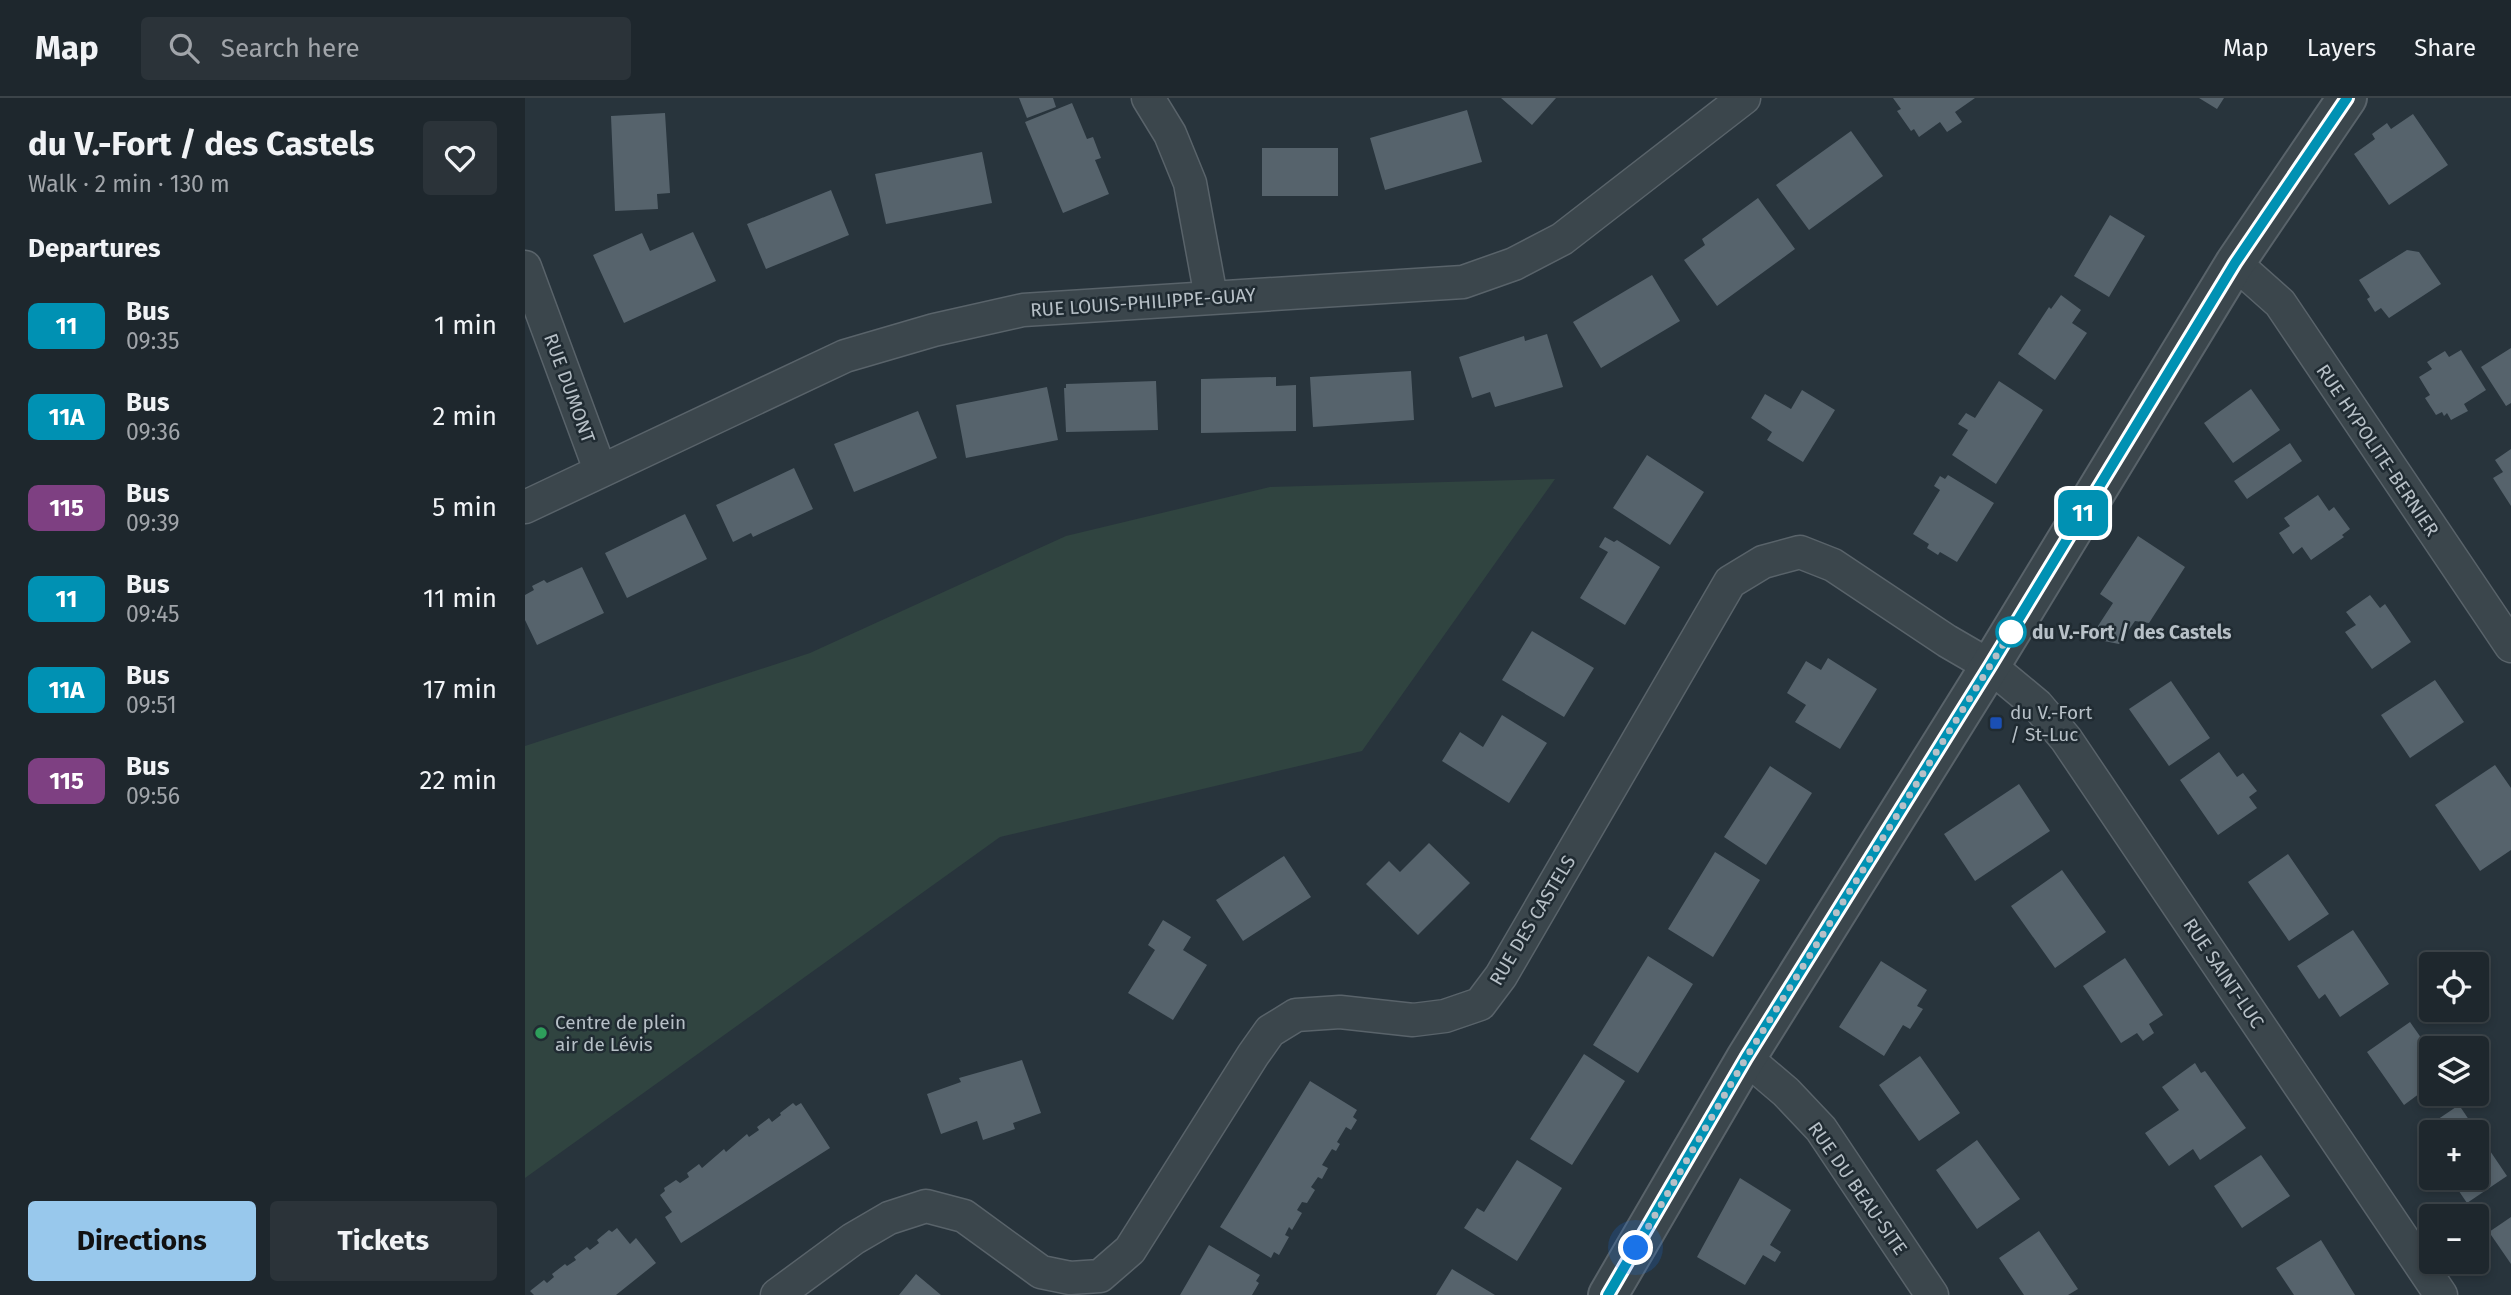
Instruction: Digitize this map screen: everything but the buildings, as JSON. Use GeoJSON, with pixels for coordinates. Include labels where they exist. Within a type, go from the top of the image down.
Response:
{"type":"FeatureCollection","features":[{"type":"Feature","properties":{"kind":"street"},"geometry":{"type":"LineString","coordinates":[[1148,98],[1170,134],[1190,183],[1211,297]]}},
{"type":"Feature","properties":{"kind":"street"},"geometry":{"type":"LineString","coordinates":[[1608,1295],[1746,1058],[1990,666],[2235,263],[2347,98]]}},
{"type":"Feature","properties":{"kind":"street","name":"RUE LOUIS-PHILIPPE-GUAY"},"geometry":{"type":"LineString","coordinates":[[525,507],[845,356],[934,330],[1023,310],[1463,282],[1514,264],[1562,239],[1727,102]]}},
{"type":"Feature","properties":{"kind":"street","name":"RUE HYPOLITE-BERNIER"},"geometry":{"type":"LineString","coordinates":[[2235,263],[2280,303],[2508,635]]}},
{"type":"Feature","properties":{"kind":"street","name":"RUE DUMONT"},"geometry":{"type":"LineString","coordinates":[[525,267],[600,470]]}},
{"type":"Feature","properties":{"kind":"street","name":"RUE DES CASTELS"},"geometry":{"type":"LineString","coordinates":[[776,1295],[853,1239],[889,1218],[926,1206],[964,1216],[1041,1272],[1070,1278],[1100,1276],[1130,1250],[1270,1031],[1296,1014],[1340,1012],[1413,1020],[1445,1016],[1480,1004],[1501,976],[1730,582],[1763,562],[1800,552],[1833,565],[1947,641],[1990,666]]}},
{"type":"Feature","properties":{"kind":"street","name":"RUE SAINT-LUC"},"geometry":{"type":"LineString","coordinates":[[1990,666],[2037,705],[2066,739],[2441,1295]]}},
{"type":"Feature","properties":{"kind":"street","name":"RUE DU BEAU-SITE"},"geometry":{"type":"LineString","coordinates":[[1746,1058],[1786,1092],[1821,1129],[1932,1295]]}},
{"type":"Feature","properties":{"kind":"green space"},"geometry":{"type":"Polygon","coordinates":[[[1555,479],[1362,751],[1000,837],[525,1178],[525,746],[810,653],[1066,536],[1270,487],[1555,479]]]}},
{"type":"Feature","properties":{"kind":"bus line","name":"11"},"geometry":{"type":"LineString","coordinates":[[1608,1295],[1746,1058],[1990,666],[2235,263],[2347,98]]}},
{"type":"Feature","properties":{"kind":"place","name":"du V.-Fort / des Castels"},"geometry":{"type":"Point","coordinates":[2011,632]}},
{"type":"Feature","properties":{"kind":"place","name":"du V.-Fort / St-Luc"},"geometry":{"type":"Point","coordinates":[1996,723]}},
{"type":"Feature","properties":{"kind":"place","name":"Centre de plein air de Lévis"},"geometry":{"type":"Point","coordinates":[541,1033]}},
{"type":"Feature","properties":{"kind":"route"},"geometry":{"type":"LineString","coordinates":[[1636,1248],[1746,1058],[2011,632]]}}]}
